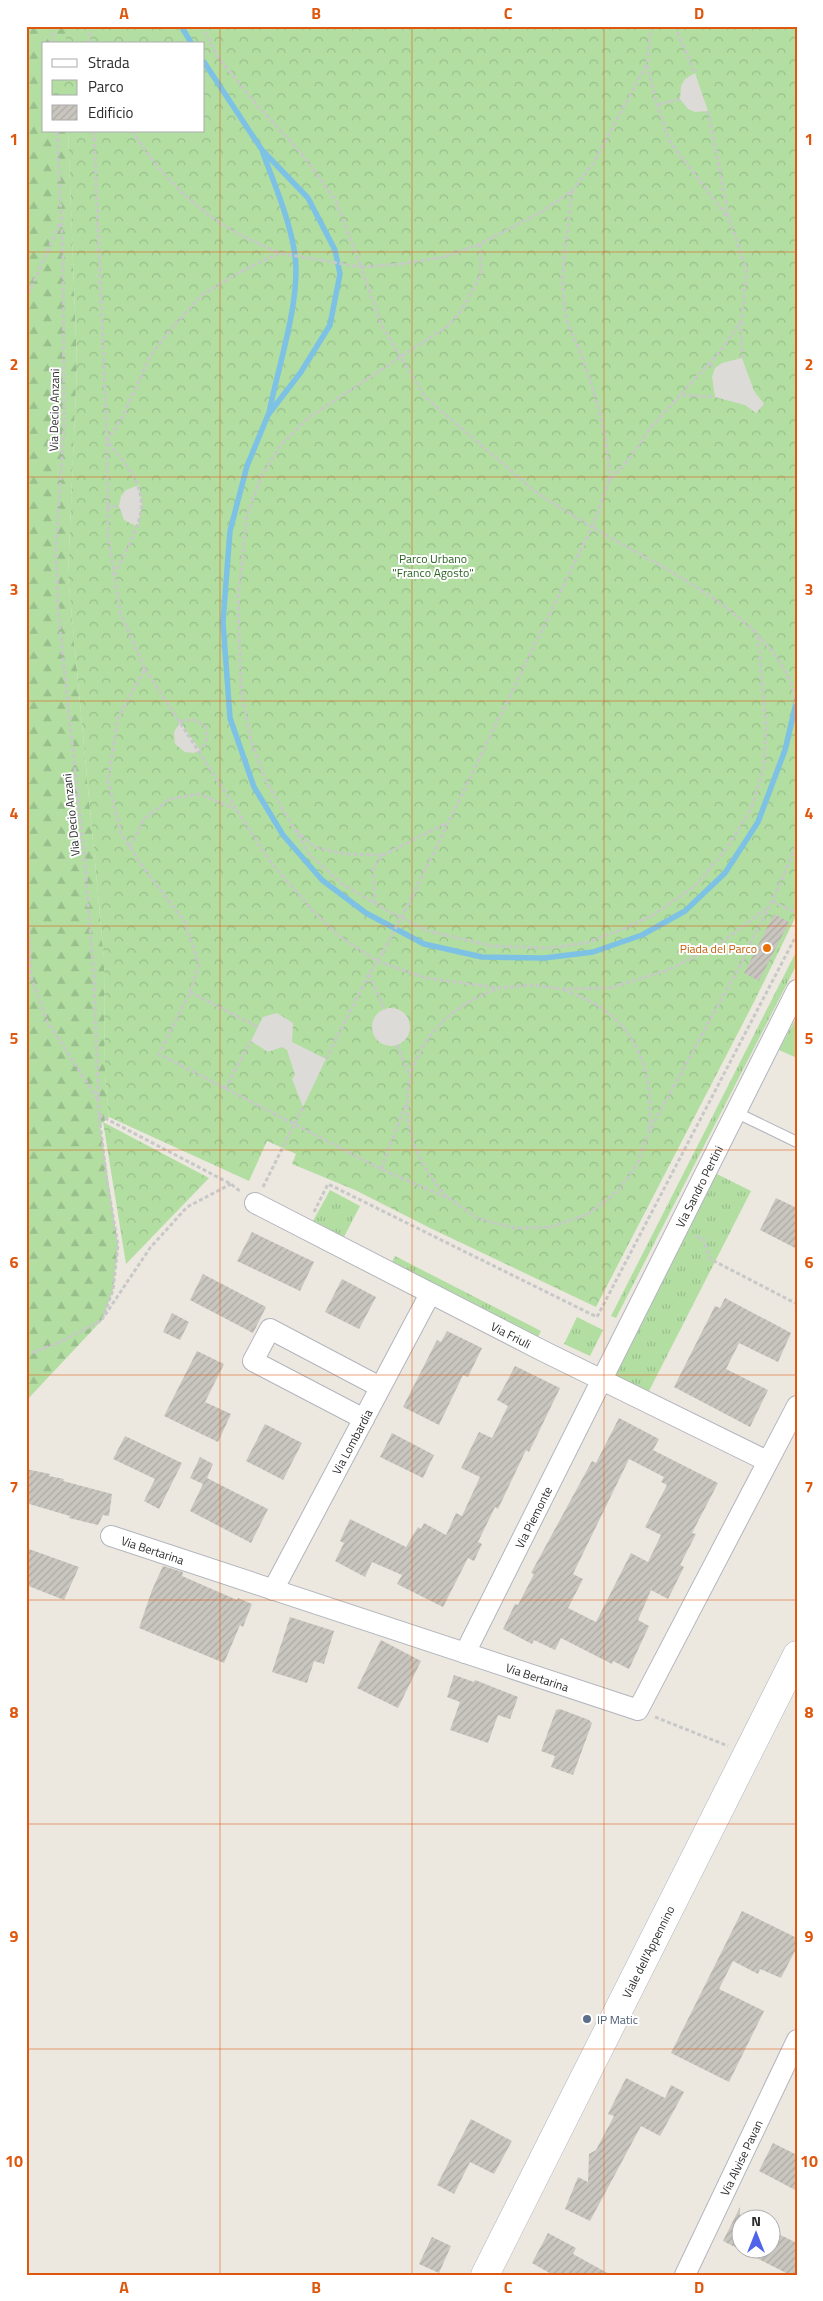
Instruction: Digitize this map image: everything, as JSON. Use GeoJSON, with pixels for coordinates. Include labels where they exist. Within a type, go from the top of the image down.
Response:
{"type":"FeatureCollection","features":[{"type":"Feature","properties":{"kind":"main road","name":"Viale dell'Appennino"},"geometry":{"type":"LineString","coordinates":[[485,2275],[797,1655]]}},
{"type":"Feature","properties":{"kind":"street","name":"Via Sandro Pertini"},"geometry":{"type":"LineString","coordinates":[[600,1380],[797,990]]}},
{"type":"Feature","properties":{"kind":"street","name":"Via Friuli"},"geometry":{"type":"LineString","coordinates":[[255,1204],[600,1380],[767,1462]]}},
{"type":"Feature","properties":{"kind":"street","name":"Via Lombardia"},"geometry":{"type":"LineString","coordinates":[[273,1590],[430,1294]]}},
{"type":"Feature","properties":{"kind":"street"},"geometry":{"type":"LineString","coordinates":[[364,1419],[253,1361],[270,1329],[380,1387]]}},
{"type":"Feature","properties":{"kind":"street","name":"Via Piemonte"},"geometry":{"type":"LineString","coordinates":[[464,1653],[600,1380]]}},
{"type":"Feature","properties":{"kind":"street"},"geometry":{"type":"LineString","coordinates":[[638,1710],[797,1406]]}},
{"type":"Feature","properties":{"kind":"street","name":"Via Bertarina"},"geometry":{"type":"LineString","coordinates":[[111,1536],[638,1710]]}},
{"type":"Feature","properties":{"kind":"street","name":"Via Alvise Pavan"},"geometry":{"type":"LineString","coordinates":[[685,2275],[797,2040]]}},
{"type":"Feature","properties":{"kind":"lane"},"geometry":{"type":"LineString","coordinates":[[735,1112],[797,1142]]}},
{"type":"Feature","properties":{"kind":"path"},"geometry":{"type":"LineString","coordinates":[[53,26],[53,42]]}},
{"type":"Feature","properties":{"kind":"path"},"geometry":{"type":"LineString","coordinates":[[90,26],[90,42]]}},
{"type":"Feature","properties":{"kind":"path"},"geometry":{"type":"LineString","coordinates":[[202,26],[217,56],[258,106],[302,154],[336,201],[382,326],[425,398],[537,493],[722,603],[743,620],[778,659],[790,682],[797,711]]}},
{"type":"Feature","properties":{"kind":"path"},"geometry":{"type":"LineString","coordinates":[[651,26],[647,64],[657,105],[670,142],[729,218]]}},
{"type":"Feature","properties":{"kind":"path"},"geometry":{"type":"LineString","coordinates":[[675,26],[695,73]]}},
{"type":"Feature","properties":{"kind":"path"},"geometry":{"type":"LineString","coordinates":[[133,132],[148,157],[188,198],[226,226],[279,253],[352,266],[400,264],[444,257],[480,244],[541,212],[572,191],[594,162],[647,64]]}},
{"type":"Feature","properties":{"kind":"path"},"geometry":{"type":"LineString","coordinates":[[657,105],[680,98]]}},
{"type":"Feature","properties":{"kind":"path"},"geometry":{"type":"LineString","coordinates":[[708,111],[729,218],[747,271],[741,321],[742,358]]}},
{"type":"Feature","properties":{"kind":"path","name":"Via Decio Anzani"},"geometry":{"type":"LineString","coordinates":[[57,132],[63,258],[64,426],[56,548],[58,610],[84,853],[94,979],[99,1115],[118,1245],[113,1290],[102,1320]]}},
{"type":"Feature","properties":{"kind":"path"},"geometry":{"type":"LineString","coordinates":[[94,132],[108,536],[122,615],[145,669],[200,750],[270,861],[313,911],[339,936],[377,960],[426,978],[499,988]]}},
{"type":"Feature","properties":{"kind":"path"},"geometry":{"type":"LineString","coordinates":[[326,1060],[369,974],[412,897],[592,527],[609,481],[609,455],[604,426],[580,350],[566,317],[563,271],[572,191]]}},
{"type":"Feature","properties":{"kind":"path"},"geometry":{"type":"LineString","coordinates":[[26,299],[60,222]]}},
{"type":"Feature","properties":{"kind":"path"},"geometry":{"type":"LineString","coordinates":[[480,244],[481,274],[462,310],[448,326],[308,418],[280,446],[261,476],[247,516],[238,598],[241,688],[251,741],[266,781],[309,854],[341,883],[375,904],[428,931],[492,946],[548,948],[586,943],[623,930],[655,914],[694,886],[727,848],[751,809],[764,768],[766,726],[758,636]]}},
{"type":"Feature","properties":{"kind":"path"},"geometry":{"type":"LineString","coordinates":[[106,441],[122,418],[151,355],[175,324],[202,295],[238,273],[279,253]]}},
{"type":"Feature","properties":{"kind":"path"},"geometry":{"type":"LineString","coordinates":[[609,481],[629,459],[652,426],[710,364],[741,321]]}},
{"type":"Feature","properties":{"kind":"path"},"geometry":{"type":"LineString","coordinates":[[710,364],[716,368]]}},
{"type":"Feature","properties":{"kind":"path"},"geometry":{"type":"LineString","coordinates":[[681,395],[715,397]]}},
{"type":"Feature","properties":{"kind":"path"},"geometry":{"type":"LineString","coordinates":[[106,441],[126,463],[139,485],[142,505],[138,527],[114,576]]}},
{"type":"Feature","properties":{"kind":"path"},"geometry":{"type":"LineString","coordinates":[[107,507],[119,506]]}},
{"type":"Feature","properties":{"kind":"path"},"geometry":{"type":"LineString","coordinates":[[145,669],[118,718],[108,781],[121,834],[144,870],[185,922],[199,965],[190,992],[159,1054],[381,1169],[450,1199]]}},
{"type":"Feature","properties":{"kind":"path"},"geometry":{"type":"LineString","coordinates":[[180,722],[192,719],[204,725],[208,737],[205,745],[200,750]]}},
{"type":"Feature","properties":{"kind":"path"},"geometry":{"type":"LineString","coordinates":[[130,848],[144,819],[170,799],[199,794],[237,809]]}},
{"type":"Feature","properties":{"kind":"path"},"geometry":{"type":"LineString","coordinates":[[375,904],[373,868],[383,855],[448,822]]}},
{"type":"Feature","properties":{"kind":"path"},"geometry":{"type":"LineString","coordinates":[[292,826],[314,847],[346,854],[383,855]]}},
{"type":"Feature","properties":{"kind":"path"},"geometry":{"type":"LineString","coordinates":[[406,1103],[408,1127],[415,1151],[430,1179],[450,1199],[477,1218],[514,1228],[551,1227],[588,1214],[619,1190],[637,1164],[649,1132],[717,1009],[772,901],[797,844]]}},
{"type":"Feature","properties":{"kind":"path"},"geometry":{"type":"LineString","coordinates":[[26,879],[31,977],[47,1021],[100,1102]]}},
{"type":"Feature","properties":{"kind":"path"},"geometry":{"type":"LineString","coordinates":[[772,901],[797,913]]}},
{"type":"Feature","properties":{"kind":"path"},"geometry":{"type":"LineString","coordinates":[[381,1169],[406,1103],[410,1078],[424,1044],[450,1013],[475,997],[499,988],[531,984],[564,989],[610,988],[668,970],[722,943],[769,906]]}},
{"type":"Feature","properties":{"kind":"path"},"geometry":{"type":"LineString","coordinates":[[304,1230],[328,1184],[597,1318],[797,934]]}},
{"type":"Feature","properties":{"kind":"path"},"geometry":{"type":"LineString","coordinates":[[369,974],[385,1010]]}},
{"type":"Feature","properties":{"kind":"path"},"geometry":{"type":"LineString","coordinates":[[564,989],[599,1006],[623,1028],[636,1046],[645,1066],[652,1103],[649,1132]]}},
{"type":"Feature","properties":{"kind":"path"},"geometry":{"type":"LineString","coordinates":[[190,992],[258,1027]]}},
{"type":"Feature","properties":{"kind":"path"},"geometry":{"type":"LineString","coordinates":[[225,1089],[251,1040]]}},
{"type":"Feature","properties":{"kind":"path"},"geometry":{"type":"LineString","coordinates":[[397,1045],[410,1078]]}},
{"type":"Feature","properties":{"kind":"path"},"geometry":{"type":"LineString","coordinates":[[99,1115],[231,1184],[255,1204],[303,1108]]}},
{"type":"Feature","properties":{"kind":"path"},"geometry":{"type":"LineString","coordinates":[[26,1355],[58,1343],[102,1320],[150,1248],[187,1207],[231,1184]]}},
{"type":"Feature","properties":{"kind":"path"},"geometry":{"type":"LineString","coordinates":[[677,1226],[704,1240],[710,1259],[797,1304]]}},
{"type":"Feature","properties":{"kind":"path"},"geometry":{"type":"LineString","coordinates":[[638,1710],[748,1754]]}},
{"type":"Feature","properties":{"kind":"green space"},"geometry":{"type":"Polygon","coordinates":[[[26,26],[66,26],[66,42],[42,42],[42,132],[68,132],[77,364],[68,575],[104,958],[105,1074],[109,1117],[100,1125],[118,1245],[113,1290],[102,1320],[26,1401],[26,26]]]}},
{"type":"Feature","properties":{"kind":"green space","name":"Parco Urbano \"Franco Agosto\""},"geometry":{"type":"Polygon","coordinates":[[[66,26],[797,26],[797,914],[755,1000],[596,1307],[355,1190],[292,1164],[296,1154],[267,1141],[249,1181],[109,1117],[105,1074],[104,958],[68,575],[77,364],[68,132],[205,132],[205,42],[66,42],[66,26]]]}},
{"type":"Feature","properties":{"kind":"green space"},"geometry":{"type":"Polygon","coordinates":[[[797,950],[797,964],[616,1318],[611,1316],[797,950]]]}},
{"type":"Feature","properties":{"kind":"green space"},"geometry":{"type":"Polygon","coordinates":[[[797,1016],[797,1058],[779,1050],[797,1016]]]}},
{"type":"Feature","properties":{"kind":"green space"},"geometry":{"type":"Polygon","coordinates":[[[103,1122],[209,1178],[126,1264],[103,1122]]]}},
{"type":"Feature","properties":{"kind":"green space"},"geometry":{"type":"Polygon","coordinates":[[[713,1172],[751,1191],[648,1393],[619,1378],[615,1370],[713,1172]]]}},
{"type":"Feature","properties":{"kind":"green space"},"geometry":{"type":"Polygon","coordinates":[[[330,1190],[360,1206],[344,1237],[313,1221],[330,1190]]]}},
{"type":"Feature","properties":{"kind":"green space"},"geometry":{"type":"Polygon","coordinates":[[[395,1256],[541,1331],[538,1337],[392,1262],[395,1256]]]}},
{"type":"Feature","properties":{"kind":"green space"},"geometry":{"type":"Polygon","coordinates":[[[577,1317],[603,1330],[590,1356],[564,1344],[577,1317]]]}},
{"type":"Feature","properties":{"kind":"shaded area"},"geometry":{"type":"Polygon","coordinates":[[[695,73],[708,111],[695,112],[688,109],[680,99],[681,86],[685,79],[695,73]]]}},
{"type":"Feature","properties":{"kind":"shaded area"},"geometry":{"type":"Polygon","coordinates":[[[742,358],[754,391],[764,404],[756,413],[745,405],[715,397],[712,377],[715,368],[722,363],[742,358]]]}},
{"type":"Feature","properties":{"kind":"shaded area"},"geometry":{"type":"Polygon","coordinates":[[[139,485],[142,505],[138,527],[124,520],[119,506],[121,496],[126,490],[139,485]]]}},
{"type":"Feature","properties":{"kind":"shaded area"},"geometry":{"type":"Polygon","coordinates":[[[180,722],[200,750],[194,753],[185,752],[175,744],[174,732],[180,722]]]}},
{"type":"Feature","properties":{"kind":"shaded area"},"geometry":{"type":"Polygon","coordinates":[[[391,1008],[404,1014],[410,1027],[404,1040],[391,1046],[378,1040],[372,1027],[378,1014],[391,1008]]]}},
{"type":"Feature","properties":{"kind":"shaded area"},"geometry":{"type":"Polygon","coordinates":[[[277,1013],[293,1023],[292,1042],[326,1059],[303,1107],[292,1079],[295,1075],[287,1050],[282,1047],[268,1052],[251,1041],[263,1017],[277,1013]]]}},
{"type":"Feature","properties":{"kind":"building","name":"Piada del Parco"},"geometry":{"type":"Polygon","coordinates":[[[774,914],[789,922],[759,981],[744,973],[774,914]]]}},
{"type":"Feature","properties":{"kind":"building"},"geometry":{"type":"Polygon","coordinates":[[[776,1198],[797,1208],[797,1249],[760,1230],[776,1198]]]}},
{"type":"Feature","properties":{"kind":"building"},"geometry":{"type":"Polygon","coordinates":[[[252,1232],[314,1262],[300,1291],[237,1261],[252,1232]]]}},
{"type":"Feature","properties":{"kind":"building"},"geometry":{"type":"Polygon","coordinates":[[[203,1274],[266,1307],[253,1333],[190,1300],[203,1274]]]}},
{"type":"Feature","properties":{"kind":"building"},"geometry":{"type":"Polygon","coordinates":[[[342,1279],[376,1297],[359,1329],[325,1312],[342,1279]]]}},
{"type":"Feature","properties":{"kind":"building"},"geometry":{"type":"Polygon","coordinates":[[[725,1298],[791,1333],[778,1362],[739,1343],[726,1369],[768,1390],[750,1427],[674,1387],[715,1306],[720,1308],[725,1298]]]}},
{"type":"Feature","properties":{"kind":"building"},"geometry":{"type":"Polygon","coordinates":[[[172,1313],[189,1322],[180,1340],[163,1332],[172,1313]]]}},
{"type":"Feature","properties":{"kind":"building"},"geometry":{"type":"Polygon","coordinates":[[[447,1331],[482,1348],[468,1377],[463,1375],[439,1425],[403,1407],[437,1340],[441,1342],[447,1331]]]}},
{"type":"Feature","properties":{"kind":"building"},"geometry":{"type":"Polygon","coordinates":[[[197,1351],[224,1364],[205,1402],[231,1414],[218,1442],[164,1416],[197,1351]]]}},
{"type":"Feature","properties":{"kind":"building"},"geometry":{"type":"Polygon","coordinates":[[[515,1366],[560,1388],[529,1452],[526,1450],[498,1509],[495,1507],[478,1542],[482,1544],[474,1561],[468,1558],[443,1607],[397,1584],[402,1575],[372,1562],[365,1577],[335,1561],[344,1543],[340,1541],[350,1519],[406,1547],[418,1527],[421,1529],[424,1523],[446,1535],[456,1513],[462,1516],[480,1477],[461,1468],[479,1432],[492,1438],[508,1406],[497,1400],[515,1366]]]}},
{"type":"Feature","properties":{"kind":"building"},"geometry":{"type":"Polygon","coordinates":[[[619,1418],[659,1439],[653,1450],[718,1483],[692,1533],[696,1534],[680,1565],[684,1567],[668,1599],[651,1590],[638,1620],[649,1626],[629,1669],[613,1661],[612,1664],[561,1638],[555,1650],[534,1640],[532,1644],[503,1629],[515,1604],[518,1605],[534,1574],[531,1573],[592,1461],[596,1463],[619,1418]],[[629,1459],[573,1574],[583,1579],[568,1608],[596,1622],[631,1553],[648,1562],[661,1535],[645,1527],[667,1485],[661,1482],[664,1477],[629,1459]]]}},
{"type":"Feature","properties":{"kind":"building"},"geometry":{"type":"Polygon","coordinates":[[[265,1424],[302,1443],[283,1480],[246,1461],[265,1424]]]}},
{"type":"Feature","properties":{"kind":"building"},"geometry":{"type":"Polygon","coordinates":[[[392,1433],[434,1455],[423,1478],[380,1457],[392,1433]]]}},
{"type":"Feature","properties":{"kind":"building"},"geometry":{"type":"Polygon","coordinates":[[[125,1436],[182,1463],[159,1509],[144,1501],[155,1479],[113,1459],[125,1436]]]}},
{"type":"Feature","properties":{"kind":"building"},"geometry":{"type":"Polygon","coordinates":[[[200,1457],[213,1464],[207,1478],[268,1509],[251,1543],[190,1511],[203,1484],[190,1478],[200,1457]]]}},
{"type":"Feature","properties":{"kind":"building"},"geometry":{"type":"Polygon","coordinates":[[[26,1469],[50,1474],[49,1476],[64,1479],[63,1481],[112,1494],[109,1516],[103,1515],[98,1525],[69,1518],[70,1516],[26,1503],[26,1469]]]}},
{"type":"Feature","properties":{"kind":"building"},"geometry":{"type":"Polygon","coordinates":[[[26,1548],[79,1567],[64,1600],[26,1585],[26,1548]]]}},
{"type":"Feature","properties":{"kind":"building"},"geometry":{"type":"Polygon","coordinates":[[[163,1566],[183,1572],[182,1576],[237,1600],[238,1598],[252,1604],[243,1627],[240,1625],[224,1663],[139,1628],[152,1590],[163,1566]]]}},
{"type":"Feature","properties":{"kind":"building"},"geometry":{"type":"Polygon","coordinates":[[[290,1617],[334,1631],[324,1664],[314,1661],[307,1683],[272,1672],[290,1617]]]}},
{"type":"Feature","properties":{"kind":"building"},"geometry":{"type":"Polygon","coordinates":[[[381,1640],[421,1661],[398,1708],[357,1688],[381,1640]]]}},
{"type":"Feature","properties":{"kind":"building"},"geometry":{"type":"Polygon","coordinates":[[[454,1675],[474,1682],[475,1680],[518,1697],[510,1719],[498,1715],[488,1743],[450,1730],[460,1702],[447,1697],[454,1675]]]}},
{"type":"Feature","properties":{"kind":"building"},"geometry":{"type":"Polygon","coordinates":[[[560,1709],[589,1720],[592,1723],[573,1775],[551,1767],[555,1756],[541,1751],[556,1710],[560,1709]]]}},
{"type":"Feature","properties":{"kind":"building"},"geometry":{"type":"Polygon","coordinates":[[[742,1911],[797,1938],[797,1947],[781,1978],[760,1969],[758,1974],[733,1961],[719,1989],[764,2011],[729,2082],[671,2053],[742,1911]]]}},
{"type":"Feature","properties":{"kind":"building"},"geometry":{"type":"Polygon","coordinates":[[[626,2078],[665,2098],[671,2085],[684,2092],[660,2136],[641,2126],[590,2221],[565,2209],[578,2177],[588,2182],[589,2154],[596,2150],[614,2116],[608,2114],[626,2078]]]}},
{"type":"Feature","properties":{"kind":"building"},"geometry":{"type":"Polygon","coordinates":[[[471,2119],[512,2141],[494,2174],[470,2162],[454,2194],[437,2185],[471,2119]]]}},
{"type":"Feature","properties":{"kind":"building"},"geometry":{"type":"Polygon","coordinates":[[[773,2143],[797,2155],[797,2191],[759,2171],[773,2143]]]}},
{"type":"Feature","properties":{"kind":"building"},"geometry":{"type":"Polygon","coordinates":[[[730,2227],[730,2245],[723,2241],[730,2227]]]}},
{"type":"Feature","properties":{"kind":"building"},"geometry":{"type":"Polygon","coordinates":[[[548,2233],[576,2248],[573,2254],[611,2275],[553,2275],[532,2263],[548,2233]]]}},
{"type":"Feature","properties":{"kind":"building"},"geometry":{"type":"Polygon","coordinates":[[[780,2235],[797,2243],[797,2275],[790,2275],[756,2258],[780,2258],[780,2235]]]}},
{"type":"Feature","properties":{"kind":"building"},"geometry":{"type":"Polygon","coordinates":[[[432,2237],[451,2246],[439,2273],[419,2264],[432,2237]]]}},
{"type":"Feature","properties":{"kind":"waterway"},"geometry":{"type":"LineString","coordinates":[[181,26],[191,42]]}},
{"type":"Feature","properties":{"kind":"waterway"},"geometry":{"type":"LineString","coordinates":[[205,64],[262,150],[308,198],[335,250],[340,274],[330,325],[301,372],[268,415],[247,466],[230,531],[223,622],[230,718],[254,787],[283,835],[322,880],[366,913],[424,944],[482,957],[544,958],[593,952],[642,935],[685,911],[725,873],[758,822],[785,750],[797,699]]}},
{"type":"Feature","properties":{"kind":"waterway"},"geometry":{"type":"LineString","coordinates":[[263,153],[290,229],[296,273],[288,334],[269,413]]}},
{"type":"Feature","properties":{"kind":"place","name":"Piada del Parco"},"geometry":{"type":"Point","coordinates":[767,948]}},
{"type":"Feature","properties":{"kind":"place","name":"IP Matic"},"geometry":{"type":"Point","coordinates":[587,2019]}}]}
